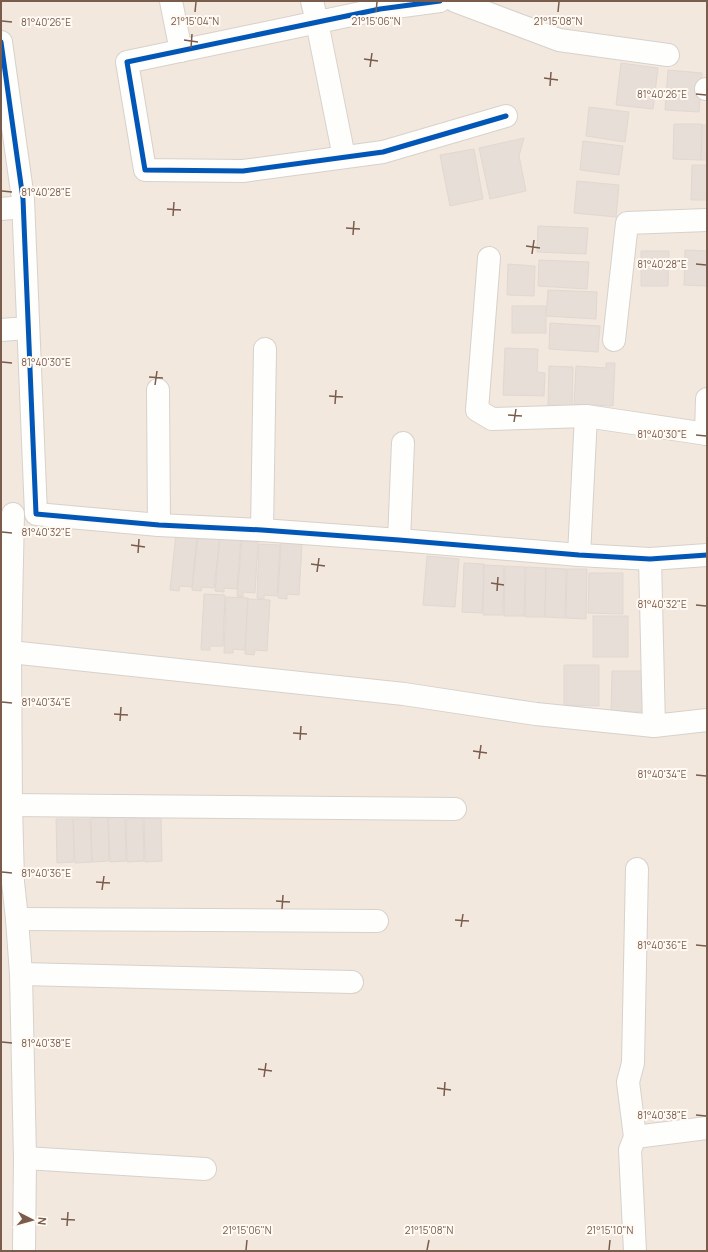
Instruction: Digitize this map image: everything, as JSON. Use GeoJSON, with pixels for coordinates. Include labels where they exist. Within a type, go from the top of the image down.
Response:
{"type":"FeatureCollection","features":[{"type":"Feature","properties":{"kind":"street"},"geometry":{"type":"LineString","coordinates":[[171,1],[181,51]]}},
{"type":"Feature","properties":{"kind":"street"},"geometry":{"type":"LineString","coordinates":[[312,1],[344,157]]}},
{"type":"Feature","properties":{"kind":"street"},"geometry":{"type":"LineString","coordinates":[[440,1],[380,9],[127,62],[145,170],[243,171],[383,152],[506,116]]}},
{"type":"Feature","properties":{"kind":"street"},"geometry":{"type":"LineString","coordinates":[[455,1],[559,40],[668,55]]}},
{"type":"Feature","properties":{"kind":"street"},"geometry":{"type":"LineString","coordinates":[[1,42],[23,207],[36,514]]}},
{"type":"Feature","properties":{"kind":"street"},"geometry":{"type":"LineString","coordinates":[[1,209],[23,207]]}},
{"type":"Feature","properties":{"kind":"street"},"geometry":{"type":"LineString","coordinates":[[614,340],[627,223],[707,220]]}},
{"type":"Feature","properties":{"kind":"street"},"geometry":{"type":"LineString","coordinates":[[488,258],[477,410],[492,419],[586,416],[706,434],[707,398]]}},
{"type":"Feature","properties":{"kind":"street"},"geometry":{"type":"LineString","coordinates":[[1,330],[28,328]]}},
{"type":"Feature","properties":{"kind":"street"},"geometry":{"type":"LineString","coordinates":[[262,530],[265,349]]}},
{"type":"Feature","properties":{"kind":"street"},"geometry":{"type":"LineString","coordinates":[[158,390],[160,526]]}},
{"type":"Feature","properties":{"kind":"street"},"geometry":{"type":"LineString","coordinates":[[579,555],[586,416]]}},
{"type":"Feature","properties":{"kind":"street"},"geometry":{"type":"LineString","coordinates":[[399,540],[404,443]]}},
{"type":"Feature","properties":{"kind":"street"},"geometry":{"type":"LineString","coordinates":[[24,1251],[25,1158],[20,974],[17,919],[7,883],[12,805],[5,652],[7,514],[36,514],[160,526],[262,530],[579,555],[650,559],[707,555]]}},
{"type":"Feature","properties":{"kind":"street"},"geometry":{"type":"LineString","coordinates":[[650,559],[654,726]]}},
{"type":"Feature","properties":{"kind":"street"},"geometry":{"type":"LineString","coordinates":[[5,652],[404,694],[536,714],[654,726],[707,720]]}},
{"type":"Feature","properties":{"kind":"street"},"geometry":{"type":"LineString","coordinates":[[12,805],[455,809]]}},
{"type":"Feature","properties":{"kind":"street"},"geometry":{"type":"LineString","coordinates":[[635,1251],[630,1150],[635,1137],[628,1082],[633,1063],[637,869]]}},
{"type":"Feature","properties":{"kind":"street"},"geometry":{"type":"LineString","coordinates":[[17,919],[377,921]]}},
{"type":"Feature","properties":{"kind":"street"},"geometry":{"type":"LineString","coordinates":[[20,974],[352,982]]}},
{"type":"Feature","properties":{"kind":"street"},"geometry":{"type":"LineString","coordinates":[[635,1137],[707,1128]]}},
{"type":"Feature","properties":{"kind":"street"},"geometry":{"type":"LineString","coordinates":[[25,1158],[205,1169]]}},
{"type":"Feature","properties":{"kind":"shaded area"},"geometry":{"type":"Polygon","coordinates":[[[1,1],[707,1],[707,1251],[1,1251],[1,1]]]}},
{"type":"Feature","properties":{"kind":"building"},"geometry":{"type":"Polygon","coordinates":[[[621,63],[658,68],[653,109],[616,105],[621,63]]]}},
{"type":"Feature","properties":{"kind":"building"},"geometry":{"type":"Polygon","coordinates":[[[668,70],[702,73],[699,112],[665,110],[668,70]]]}},
{"type":"Feature","properties":{"kind":"building"},"geometry":{"type":"Polygon","coordinates":[[[589,107],[629,112],[625,142],[586,136],[589,107]]]}},
{"type":"Feature","properties":{"kind":"building"},"geometry":{"type":"Polygon","coordinates":[[[674,124],[702,124],[701,160],[673,159],[674,124]]]}},
{"type":"Feature","properties":{"kind":"building"},"geometry":{"type":"Polygon","coordinates":[[[702,125],[707,125],[707,160],[701,160],[702,125]]]}},
{"type":"Feature","properties":{"kind":"building"},"geometry":{"type":"Polygon","coordinates":[[[524,138],[519,156],[526,191],[490,199],[479,148],[524,138]]]}},
{"type":"Feature","properties":{"kind":"building"},"geometry":{"type":"Polygon","coordinates":[[[583,141],[623,146],[619,175],[580,170],[583,141]]]}},
{"type":"Feature","properties":{"kind":"building"},"geometry":{"type":"Polygon","coordinates":[[[474,149],[483,199],[450,206],[440,155],[474,149]]]}},
{"type":"Feature","properties":{"kind":"building"},"geometry":{"type":"Polygon","coordinates":[[[692,165],[707,165],[707,200],[691,200],[692,165]]]}},
{"type":"Feature","properties":{"kind":"building"},"geometry":{"type":"Polygon","coordinates":[[[577,181],[619,185],[616,217],[574,213],[577,181]]]}},
{"type":"Feature","properties":{"kind":"building"},"geometry":{"type":"Polygon","coordinates":[[[538,226],[588,228],[586,254],[537,252],[538,226]]]}},
{"type":"Feature","properties":{"kind":"building"},"geometry":{"type":"Polygon","coordinates":[[[685,250],[707,251],[707,286],[684,285],[685,250]]]}},
{"type":"Feature","properties":{"kind":"building"},"geometry":{"type":"Polygon","coordinates":[[[641,251],[669,251],[668,286],[641,286],[641,251]]]}},
{"type":"Feature","properties":{"kind":"building"},"geometry":{"type":"Polygon","coordinates":[[[539,260],[589,262],[587,289],[538,286],[539,260]]]}},
{"type":"Feature","properties":{"kind":"building"},"geometry":{"type":"Polygon","coordinates":[[[508,264],[535,266],[534,296],[507,295],[508,264]]]}},
{"type":"Feature","properties":{"kind":"building"},"geometry":{"type":"Polygon","coordinates":[[[548,290],[597,292],[596,319],[546,316],[548,290]]]}},
{"type":"Feature","properties":{"kind":"building"},"geometry":{"type":"Polygon","coordinates":[[[512,306],[546,306],[546,333],[512,333],[512,306]]]}},
{"type":"Feature","properties":{"kind":"building"},"geometry":{"type":"Polygon","coordinates":[[[550,323],[600,326],[598,352],[549,349],[550,323]]]}},
{"type":"Feature","properties":{"kind":"building"},"geometry":{"type":"Polygon","coordinates":[[[505,348],[538,349],[537,372],[545,373],[544,396],[503,395],[505,348]]]}},
{"type":"Feature","properties":{"kind":"building"},"geometry":{"type":"Polygon","coordinates":[[[606,363],[615,363],[613,406],[574,404],[576,366],[606,368],[606,363]]]}},
{"type":"Feature","properties":{"kind":"building"},"geometry":{"type":"Polygon","coordinates":[[[549,366],[573,367],[572,406],[548,405],[549,366]]]}},
{"type":"Feature","properties":{"kind":"building"},"geometry":{"type":"Polygon","coordinates":[[[176,534],[197,536],[192,587],[180,586],[179,591],[170,590],[176,534]]]}},
{"type":"Feature","properties":{"kind":"building"},"geometry":{"type":"Polygon","coordinates":[[[198,535],[220,537],[214,588],[202,587],[201,591],[192,590],[198,535]]]}},
{"type":"Feature","properties":{"kind":"building"},"geometry":{"type":"Polygon","coordinates":[[[220,536],[241,538],[237,589],[224,588],[224,592],[215,591],[220,536]]]}},
{"type":"Feature","properties":{"kind":"building"},"geometry":{"type":"Polygon","coordinates":[[[242,541],[258,542],[255,593],[243,592],[243,597],[237,596],[242,541]]]}},
{"type":"Feature","properties":{"kind":"building"},"geometry":{"type":"Polygon","coordinates":[[[281,542],[302,544],[299,595],[287,594],[287,599],[278,598],[281,542]]]}},
{"type":"Feature","properties":{"kind":"building"},"geometry":{"type":"Polygon","coordinates":[[[259,544],[280,545],[277,596],[264,595],[264,599],[257,598],[259,544]]]}},
{"type":"Feature","properties":{"kind":"building"},"geometry":{"type":"Polygon","coordinates":[[[427,556],[459,559],[455,607],[423,605],[427,556]]]}},
{"type":"Feature","properties":{"kind":"building"},"geometry":{"type":"Polygon","coordinates":[[[464,563],[484,564],[482,613],[462,612],[464,563]]]}},
{"type":"Feature","properties":{"kind":"building"},"geometry":{"type":"Polygon","coordinates":[[[484,565],[504,566],[503,615],[483,615],[484,565]]]}},
{"type":"Feature","properties":{"kind":"building"},"geometry":{"type":"Polygon","coordinates":[[[505,566],[525,567],[524,616],[504,616],[505,566]]]}},
{"type":"Feature","properties":{"kind":"building"},"geometry":{"type":"Polygon","coordinates":[[[526,567],[546,568],[545,617],[525,617],[526,567]]]}},
{"type":"Feature","properties":{"kind":"building"},"geometry":{"type":"Polygon","coordinates":[[[546,568],[566,569],[565,618],[545,617],[546,568]]]}},
{"type":"Feature","properties":{"kind":"building"},"geometry":{"type":"Polygon","coordinates":[[[567,569],[587,569],[586,619],[566,618],[567,569]]]}},
{"type":"Feature","properties":{"kind":"building"},"geometry":{"type":"Polygon","coordinates":[[[589,573],[623,573],[623,614],[588,613],[589,573]]]}},
{"type":"Feature","properties":{"kind":"building"},"geometry":{"type":"Polygon","coordinates":[[[204,594],[225,595],[223,646],[210,646],[210,650],[201,650],[204,594]]]}},
{"type":"Feature","properties":{"kind":"building"},"geometry":{"type":"Polygon","coordinates":[[[226,597],[248,598],[245,650],[233,649],[233,653],[224,653],[226,597]]]}},
{"type":"Feature","properties":{"kind":"building"},"geometry":{"type":"Polygon","coordinates":[[[248,599],[270,600],[267,651],[255,650],[254,655],[245,654],[248,599]]]}},
{"type":"Feature","properties":{"kind":"building"},"geometry":{"type":"Polygon","coordinates":[[[593,616],[628,616],[628,657],[593,657],[593,616]]]}},
{"type":"Feature","properties":{"kind":"building"},"geometry":{"type":"Polygon","coordinates":[[[564,665],[599,665],[599,706],[564,705],[564,665]]]}},
{"type":"Feature","properties":{"kind":"building"},"geometry":{"type":"Polygon","coordinates":[[[612,671],[646,671],[646,712],[611,711],[612,671]]]}},
{"type":"Feature","properties":{"kind":"building"},"geometry":{"type":"Polygon","coordinates":[[[108,817],[109,861],[92,862],[91,818],[108,817]]]}},
{"type":"Feature","properties":{"kind":"building"},"geometry":{"type":"Polygon","coordinates":[[[125,817],[126,861],[110,862],[108,818],[125,817]]]}},
{"type":"Feature","properties":{"kind":"building"},"geometry":{"type":"Polygon","coordinates":[[[143,818],[144,861],[127,862],[126,819],[143,818]]]}},
{"type":"Feature","properties":{"kind":"building"},"geometry":{"type":"Polygon","coordinates":[[[144,818],[161,818],[162,861],[145,862],[144,818]]]}},
{"type":"Feature","properties":{"kind":"building"},"geometry":{"type":"Polygon","coordinates":[[[56,819],[73,819],[74,862],[57,863],[56,819]]]}},
{"type":"Feature","properties":{"kind":"building"},"geometry":{"type":"Polygon","coordinates":[[[73,819],[90,819],[92,862],[75,863],[73,819]]]}},
{"type":"Feature","properties":{"kind":"cycle path"},"geometry":{"type":"LineString","coordinates":[[440,1],[380,9],[127,62],[145,170],[243,171],[383,152],[506,116]]}},
{"type":"Feature","properties":{"kind":"cycle path"},"geometry":{"type":"LineString","coordinates":[[1,42],[23,199],[36,514],[159,525],[262,530],[579,555],[650,559],[707,555]]}}]}
